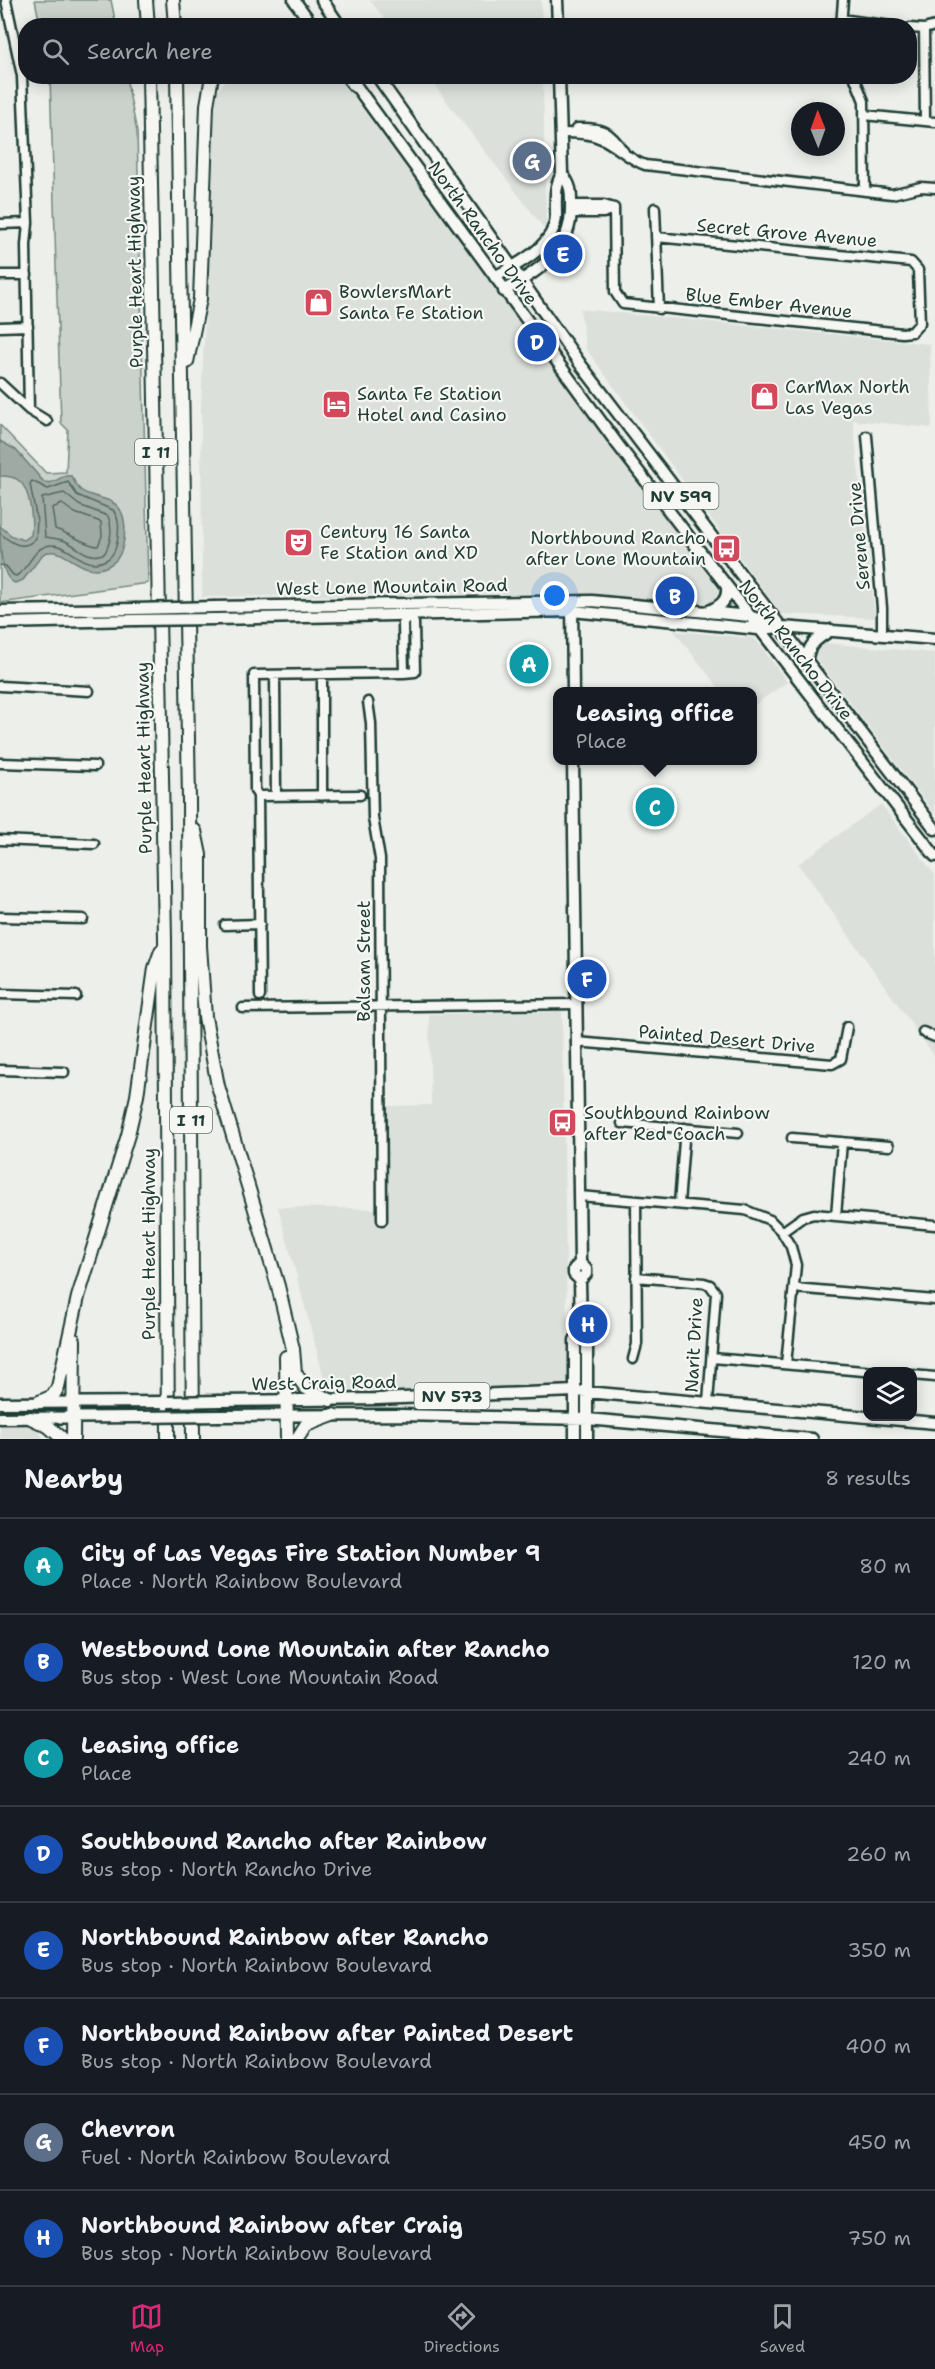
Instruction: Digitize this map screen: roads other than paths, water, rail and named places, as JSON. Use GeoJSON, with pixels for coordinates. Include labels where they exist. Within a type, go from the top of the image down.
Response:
{"type":"FeatureCollection","features":[{"type":"Feature","properties":{"kind":"highway"},"geometry":{"type":"LineString","coordinates":[[146,0],[147,18]]}},
{"type":"Feature","properties":{"kind":"highway"},"geometry":{"type":"LineString","coordinates":[[173,0],[174,18]]}},
{"type":"Feature","properties":{"kind":"highway","name":"Purple Heart Highway"},"geometry":{"type":"LineString","coordinates":[[149,84],[165,938],[168,1439]]}},
{"type":"Feature","properties":{"kind":"highway","name":"I 11"},"geometry":{"type":"LineString","coordinates":[[177,84],[189,801],[193,1439]]}},
{"type":"Feature","properties":{"kind":"highway"},"geometry":{"type":"LineString","coordinates":[[183,384],[200,299],[207,105],[211,84]]}},
{"type":"Feature","properties":{"kind":"highway"},"geometry":{"type":"LineString","coordinates":[[189,801],[200,855],[202,979],[210,1049],[218,1086],[278,1286],[293,1349],[294,1369],[306,1388],[330,1400]]}},
{"type":"Feature","properties":{"kind":"highway"},"geometry":{"type":"LineString","coordinates":[[39,1402],[53,1396],[58,1387],[78,1297],[128,1135],[137,1096],[155,968],[165,938]]}},
{"type":"Feature","properties":{"kind":"highway"},"geometry":{"type":"LineString","coordinates":[[73,1439],[73,1347],[78,1297]]}},
{"type":"Feature","properties":{"kind":"highway"},"geometry":{"type":"LineString","coordinates":[[286,1326],[287,1439]]}},
{"type":"Feature","properties":{"kind":"highway"},"geometry":{"type":"LineString","coordinates":[[297,1439],[306,1425],[333,1415]]}},
{"type":"Feature","properties":{"kind":"highway"},"geometry":{"type":"LineString","coordinates":[[31,1418],[48,1426],[63,1439]]}},
{"type":"Feature","properties":{"kind":"main road"},"geometry":{"type":"LineString","coordinates":[[294,0],[307,18]]}},
{"type":"Feature","properties":{"kind":"main road"},"geometry":{"type":"LineString","coordinates":[[322,0],[334,18]]}},
{"type":"Feature","properties":{"kind":"main road"},"geometry":{"type":"LineString","coordinates":[[557,0],[558,18]]}},
{"type":"Feature","properties":{"kind":"main road","name":"North Rancho Drive"},"geometry":{"type":"LineString","coordinates":[[353,84],[638,472],[935,856]]}},
{"type":"Feature","properties":{"kind":"main road","name":"North Rancho Drive"},"geometry":{"type":"LineString","coordinates":[[383,84],[581,365],[935,829]]}},
{"type":"Feature","properties":{"kind":"main road"},"geometry":{"type":"LineString","coordinates":[[495,277],[537,250],[552,232],[556,220],[555,184],[562,174],[559,84]]}},
{"type":"Feature","properties":{"kind":"main road"},"geometry":{"type":"LineString","coordinates":[[504,291],[548,260],[566,238],[571,222],[570,184],[562,174]]}},
{"type":"Feature","properties":{"kind":"main road"},"geometry":{"type":"LineString","coordinates":[[638,472],[658,465]]}},
{"type":"Feature","properties":{"kind":"main road"},"geometry":{"type":"LineString","coordinates":[[708,612],[723,604],[727,588]]}},
{"type":"Feature","properties":{"kind":"main road"},"geometry":{"type":"LineString","coordinates":[[572,606],[573,687]]}},
{"type":"Feature","properties":{"kind":"main road","name":"West Lone Mountain Road"},"geometry":{"type":"LineString","coordinates":[[572,606],[758,629],[782,627],[935,639]]}},
{"type":"Feature","properties":{"kind":"main road","name":"West Lone Mountain Road"},"geometry":{"type":"LineString","coordinates":[[0,611],[135,614],[572,606],[749,616],[782,627]]}},
{"type":"Feature","properties":{"kind":"main road","name":"West Lone Mountain Road"},"geometry":{"type":"LineString","coordinates":[[0,623],[135,614]]}},
{"type":"Feature","properties":{"kind":"main road"},"geometry":{"type":"LineString","coordinates":[[807,660],[807,653],[814,641],[831,630]]}},
{"type":"Feature","properties":{"kind":"main road"},"geometry":{"type":"LineString","coordinates":[[573,765],[580,1263],[574,1269],[574,1274],[580,1280],[581,1331],[586,1340],[587,1439]]}},
{"type":"Feature","properties":{"kind":"main road"},"geometry":{"type":"LineString","coordinates":[[575,1439],[575,1340],[581,1331]]}},
{"type":"Feature","properties":{"kind":"main road","name":"West Craig Road"},"geometry":{"type":"LineString","coordinates":[[0,1403],[287,1401],[575,1391],[935,1423]]}},
{"type":"Feature","properties":{"kind":"main road","name":"West Craig Road"},"geometry":{"type":"LineString","coordinates":[[0,1418],[333,1415],[587,1419],[812,1439]]}},
{"type":"Feature","properties":{"kind":"street"},"geometry":{"type":"LineString","coordinates":[[6,0],[18,57]]}},
{"type":"Feature","properties":{"kind":"street"},"geometry":{"type":"LineString","coordinates":[[841,18],[843,0]]}},
{"type":"Feature","properties":{"kind":"street"},"geometry":{"type":"LineString","coordinates":[[917,29],[935,26]]}},
{"type":"Feature","properties":{"kind":"street"},"geometry":{"type":"LineString","coordinates":[[924,29],[925,120]]}},
{"type":"Feature","properties":{"kind":"street"},"geometry":{"type":"LineString","coordinates":[[22,84],[28,224],[29,410]]}},
{"type":"Feature","properties":{"kind":"street"},"geometry":{"type":"LineString","coordinates":[[857,84],[864,101],[865,191]]}},
{"type":"Feature","properties":{"kind":"street"},"geometry":{"type":"LineString","coordinates":[[864,115],[935,122]]}},
{"type":"Feature","properties":{"kind":"street"},"geometry":{"type":"LineString","coordinates":[[561,133],[573,133],[577,128],[606,131],[616,140],[624,153],[636,162],[645,165],[892,194],[921,187],[935,188]]}},
{"type":"Feature","properties":{"kind":"street","name":"Blue Ember Avenue"},"geometry":{"type":"LineString","coordinates":[[571,209],[603,213],[614,208],[615,292],[620,302],[630,306],[902,333],[915,330]]}},
{"type":"Feature","properties":{"kind":"street"},"geometry":{"type":"LineString","coordinates":[[655,208],[659,309]]}},
{"type":"Feature","properties":{"kind":"street"},"geometry":{"type":"LineString","coordinates":[[0,224],[28,224]]}},
{"type":"Feature","properties":{"kind":"street","name":"Secret Grove Avenue"},"geometry":{"type":"LineString","coordinates":[[656,237],[906,261],[915,264],[919,275],[920,318],[915,330]]}},
{"type":"Feature","properties":{"kind":"street"},"geometry":{"type":"LineString","coordinates":[[0,275],[27,275]]}},
{"type":"Feature","properties":{"kind":"street"},"geometry":{"type":"LineString","coordinates":[[0,327],[28,326]]}},
{"type":"Feature","properties":{"kind":"street"},"geometry":{"type":"LineString","coordinates":[[0,382],[29,410],[47,421]]}},
{"type":"Feature","properties":{"kind":"street","name":"Serene Drive"},"geometry":{"type":"LineString","coordinates":[[867,436],[882,608],[882,634]]}},
{"type":"Feature","properties":{"kind":"street"},"geometry":{"type":"LineString","coordinates":[[260,996],[254,675],[415,672],[414,622],[409,609]]}},
{"type":"Feature","properties":{"kind":"street"},"geometry":{"type":"LineString","coordinates":[[404,673],[403,623],[409,609]]}},
{"type":"Feature","properties":{"kind":"street"},"geometry":{"type":"LineString","coordinates":[[322,674],[322,796]]}},
{"type":"Feature","properties":{"kind":"street"},"geometry":{"type":"LineString","coordinates":[[274,675],[276,796]]}},
{"type":"Feature","properties":{"kind":"street"},"geometry":{"type":"LineString","coordinates":[[0,686],[89,691]]}},
{"type":"Feature","properties":{"kind":"street","name":"Balsam Street"},"geometry":{"type":"LineString","coordinates":[[368,702],[371,723],[374,818],[380,859],[382,1220]]}},
{"type":"Feature","properties":{"kind":"street"},"geometry":{"type":"LineString","coordinates":[[0,763],[95,766]]}},
{"type":"Feature","properties":{"kind":"street"},"geometry":{"type":"LineString","coordinates":[[258,796],[360,795]]}},
{"type":"Feature","properties":{"kind":"street"},"geometry":{"type":"LineString","coordinates":[[0,840],[94,844]]}},
{"type":"Feature","properties":{"kind":"street"},"geometry":{"type":"LineString","coordinates":[[0,917],[83,919]]}},
{"type":"Feature","properties":{"kind":"street"},"geometry":{"type":"LineString","coordinates":[[225,925],[260,924]]}},
{"type":"Feature","properties":{"kind":"street"},"geometry":{"type":"LineString","coordinates":[[0,994],[76,996]]}},
{"type":"Feature","properties":{"kind":"street"},"geometry":{"type":"LineString","coordinates":[[243,1008],[576,1004]]}},
{"type":"Feature","properties":{"kind":"street","name":"Painted Desert Drive"},"geometry":{"type":"LineString","coordinates":[[576,1042],[832,1064],[841,1059],[847,1027]]}},
{"type":"Feature","properties":{"kind":"street"},"geometry":{"type":"LineString","coordinates":[[923,1032],[935,1037]]}},
{"type":"Feature","properties":{"kind":"street"},"geometry":{"type":"LineString","coordinates":[[0,1070],[64,1072]]}},
{"type":"Feature","properties":{"kind":"street"},"geometry":{"type":"LineString","coordinates":[[622,1123],[738,1132]]}},
{"type":"Feature","properties":{"kind":"street"},"geometry":{"type":"LineString","coordinates":[[679,1204],[685,1128]]}},
{"type":"Feature","properties":{"kind":"street"},"geometry":{"type":"LineString","coordinates":[[792,1138],[889,1146]]}},
{"type":"Feature","properties":{"kind":"street"},"geometry":{"type":"LineString","coordinates":[[836,1216],[842,1142]]}},
{"type":"Feature","properties":{"kind":"street"},"geometry":{"type":"LineString","coordinates":[[579,1196],[745,1210],[770,1220],[782,1232],[791,1247],[796,1265],[786,1364]]}},
{"type":"Feature","properties":{"kind":"street"},"geometry":{"type":"LineString","coordinates":[[633,1359],[637,1344],[636,1201]]}},
{"type":"Feature","properties":{"kind":"street"},"geometry":{"type":"LineString","coordinates":[[782,1232],[803,1217],[814,1215],[935,1226]]}},
{"type":"Feature","properties":{"kind":"street","name":"Narit Drive"},"geometry":{"type":"LineString","coordinates":[[636,1277],[704,1283],[714,1288],[716,1293],[708,1403]]}},
{"type":"Feature","properties":{"kind":"street"},"geometry":{"type":"LineString","coordinates":[[794,1288],[935,1300]]}},
{"type":"Feature","properties":{"kind":"street"},"geometry":{"type":"LineString","coordinates":[[712,1358],[863,1370]]}},
{"type":"Feature","properties":{"kind":"street"},"geometry":{"type":"LineString","coordinates":[[917,1375],[935,1377]]}},
{"type":"Feature","properties":{"kind":"water"},"geometry":{"type":"Polygon","coordinates":[[[0,441],[16,450],[44,482],[48,483],[71,476],[82,491],[108,500],[117,506],[125,523],[125,530],[122,549],[115,561],[98,569],[89,568],[66,556],[51,552],[43,554],[23,580],[15,583],[10,580],[2,559],[0,526],[12,536],[24,540],[31,535],[32,522],[26,490],[22,484],[14,478],[0,476],[0,441]]]}},
{"type":"Feature","properties":{"kind":"place","name":"Chevron"},"geometry":{"type":"Point","coordinates":[532,161]}},
{"type":"Feature","properties":{"kind":"place","name":"Northbound Rainbow after Rancho"},"geometry":{"type":"Point","coordinates":[563,254]}},
{"type":"Feature","properties":{"kind":"place","name":"BowlersMart Santa Fe Station"},"geometry":{"type":"Point","coordinates":[318,302]}},
{"type":"Feature","properties":{"kind":"place","name":"Southbound Rancho after Rainbow"},"geometry":{"type":"Point","coordinates":[537,342]}},
{"type":"Feature","properties":{"kind":"place","name":"CarMax North Las Vegas"},"geometry":{"type":"Point","coordinates":[764,397]}},
{"type":"Feature","properties":{"kind":"place","name":"Santa Fe Station Hotel and Casino"},"geometry":{"type":"Point","coordinates":[336,404]}},
{"type":"Feature","properties":{"kind":"place","name":"Century 16 Santa Fe Station and XD"},"geometry":{"type":"Point","coordinates":[299,542]}},
{"type":"Feature","properties":{"kind":"place","name":"Northbound Rancho after Lone Mountain"},"geometry":{"type":"Point","coordinates":[727,548]}},
{"type":"Feature","properties":{"kind":"place","name":"Westbound Lone Mountain after Rancho"},"geometry":{"type":"Point","coordinates":[675,596]}},
{"type":"Feature","properties":{"kind":"place","name":"City of Las Vegas Fire Station Number 9"},"geometry":{"type":"Point","coordinates":[529,664]}},
{"type":"Feature","properties":{"kind":"place","name":"Leasing office"},"geometry":{"type":"Point","coordinates":[655,807]}},
{"type":"Feature","properties":{"kind":"place","name":"Northbound Rainbow after Painted Desert"},"geometry":{"type":"Point","coordinates":[587,979]}},
{"type":"Feature","properties":{"kind":"place","name":"Southbound Rainbow after Red Coach"},"geometry":{"type":"Point","coordinates":[563,1123]}},
{"type":"Feature","properties":{"kind":"place","name":"Northbound Rainbow after Craig"},"geometry":{"type":"Point","coordinates":[588,1324]}}]}
